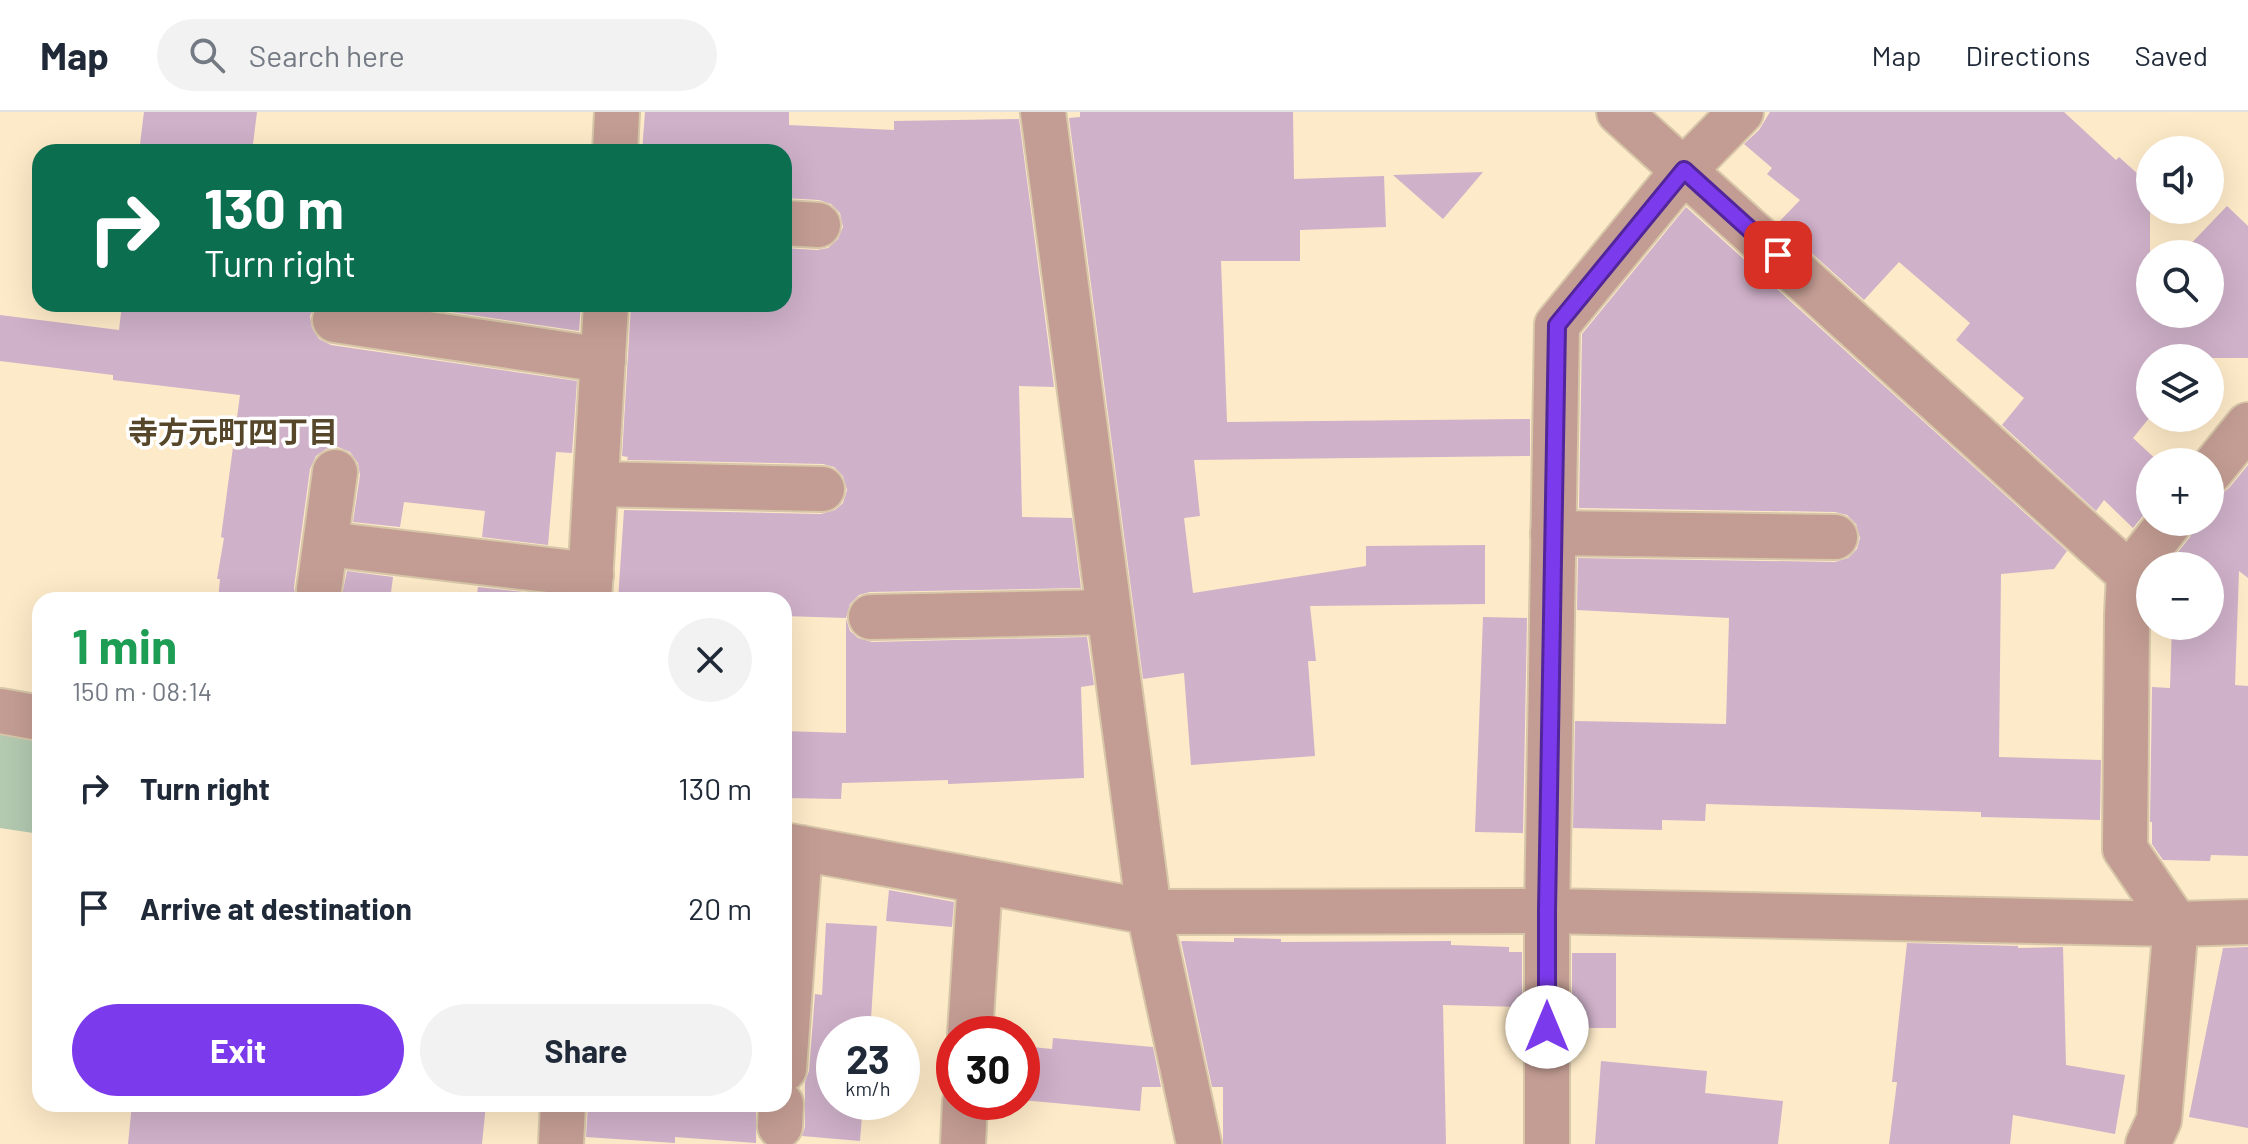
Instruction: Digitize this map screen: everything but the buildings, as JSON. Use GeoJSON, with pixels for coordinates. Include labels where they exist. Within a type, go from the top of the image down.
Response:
{"type":"FeatureCollection","features":[{"type":"Feature","properties":{"kind":"street"},"geometry":{"type":"LineString","coordinates":[[615,144],[617,112]]}},
{"type":"Feature","properties":{"kind":"street"},"geometry":{"type":"LineString","coordinates":[[1043,112],[1149,912],[1199,1144]]}},
{"type":"Feature","properties":{"kind":"street"},"geometry":{"type":"LineString","coordinates":[[1619,112],[2129,574]]}},
{"type":"Feature","properties":{"kind":"street"},"geometry":{"type":"LineString","coordinates":[[1547,1144],[1547,911],[1557,325],[1684,170],[1741,112]]}},
{"type":"Feature","properties":{"kind":"street"},"geometry":{"type":"LineString","coordinates":[[327,544],[590,587],[606,312]]}},
{"type":"Feature","properties":{"kind":"street"},"geometry":{"type":"LineString","coordinates":[[335,320],[603,360]]}},
{"type":"Feature","properties":{"kind":"street"},"geometry":{"type":"LineString","coordinates":[[2224,455],[2248,425]]}},
{"type":"Feature","properties":{"kind":"street"},"geometry":{"type":"LineString","coordinates":[[319,590],[335,472]]}},
{"type":"Feature","properties":{"kind":"street"},"geometry":{"type":"LineString","coordinates":[[596,484],[822,489]]}},
{"type":"Feature","properties":{"kind":"street"},"geometry":{"type":"LineString","coordinates":[[1553,533],[1835,537]]}},
{"type":"Feature","properties":{"kind":"street"},"geometry":{"type":"LineString","coordinates":[[2148,1144],[2159,1120],[2176,924],[2125,849],[2129,574],[2159,536]]}},
{"type":"Feature","properties":{"kind":"street"},"geometry":{"type":"LineString","coordinates":[[871,617],[1109,612]]}},
{"type":"Feature","properties":{"kind":"street"},"geometry":{"type":"LineString","coordinates":[[0,711],[32,717]]}},
{"type":"Feature","properties":{"kind":"street"},"geometry":{"type":"LineString","coordinates":[[792,846],[1149,912],[1547,911],[2176,924],[2248,922]]}},
{"type":"Feature","properties":{"kind":"street"},"geometry":{"type":"LineString","coordinates":[[971,1016],[980,881]]}},
{"type":"Feature","properties":{"kind":"street"},"geometry":{"type":"LineString","coordinates":[[561,1144],[563,1112]]}},
{"type":"Feature","properties":{"kind":"street"},"geometry":{"type":"LineString","coordinates":[[963,1144],[964,1120]]}},
{"type":"Feature","properties":{"kind":"green space"},"geometry":{"type":"Polygon","coordinates":[[[0,733],[32,738],[32,833],[0,828],[0,733]]]}},
{"type":"Feature","properties":{"kind":"district","name":"寺方元町四丁目"},"geometry":{"type":"Point","coordinates":[233,431]}},
{"type":"Feature","properties":{"kind":"route"},"geometry":{"type":"LineString","coordinates":[[1547,1027],[1557,325],[1684,170],[1778,255]]}}]}
